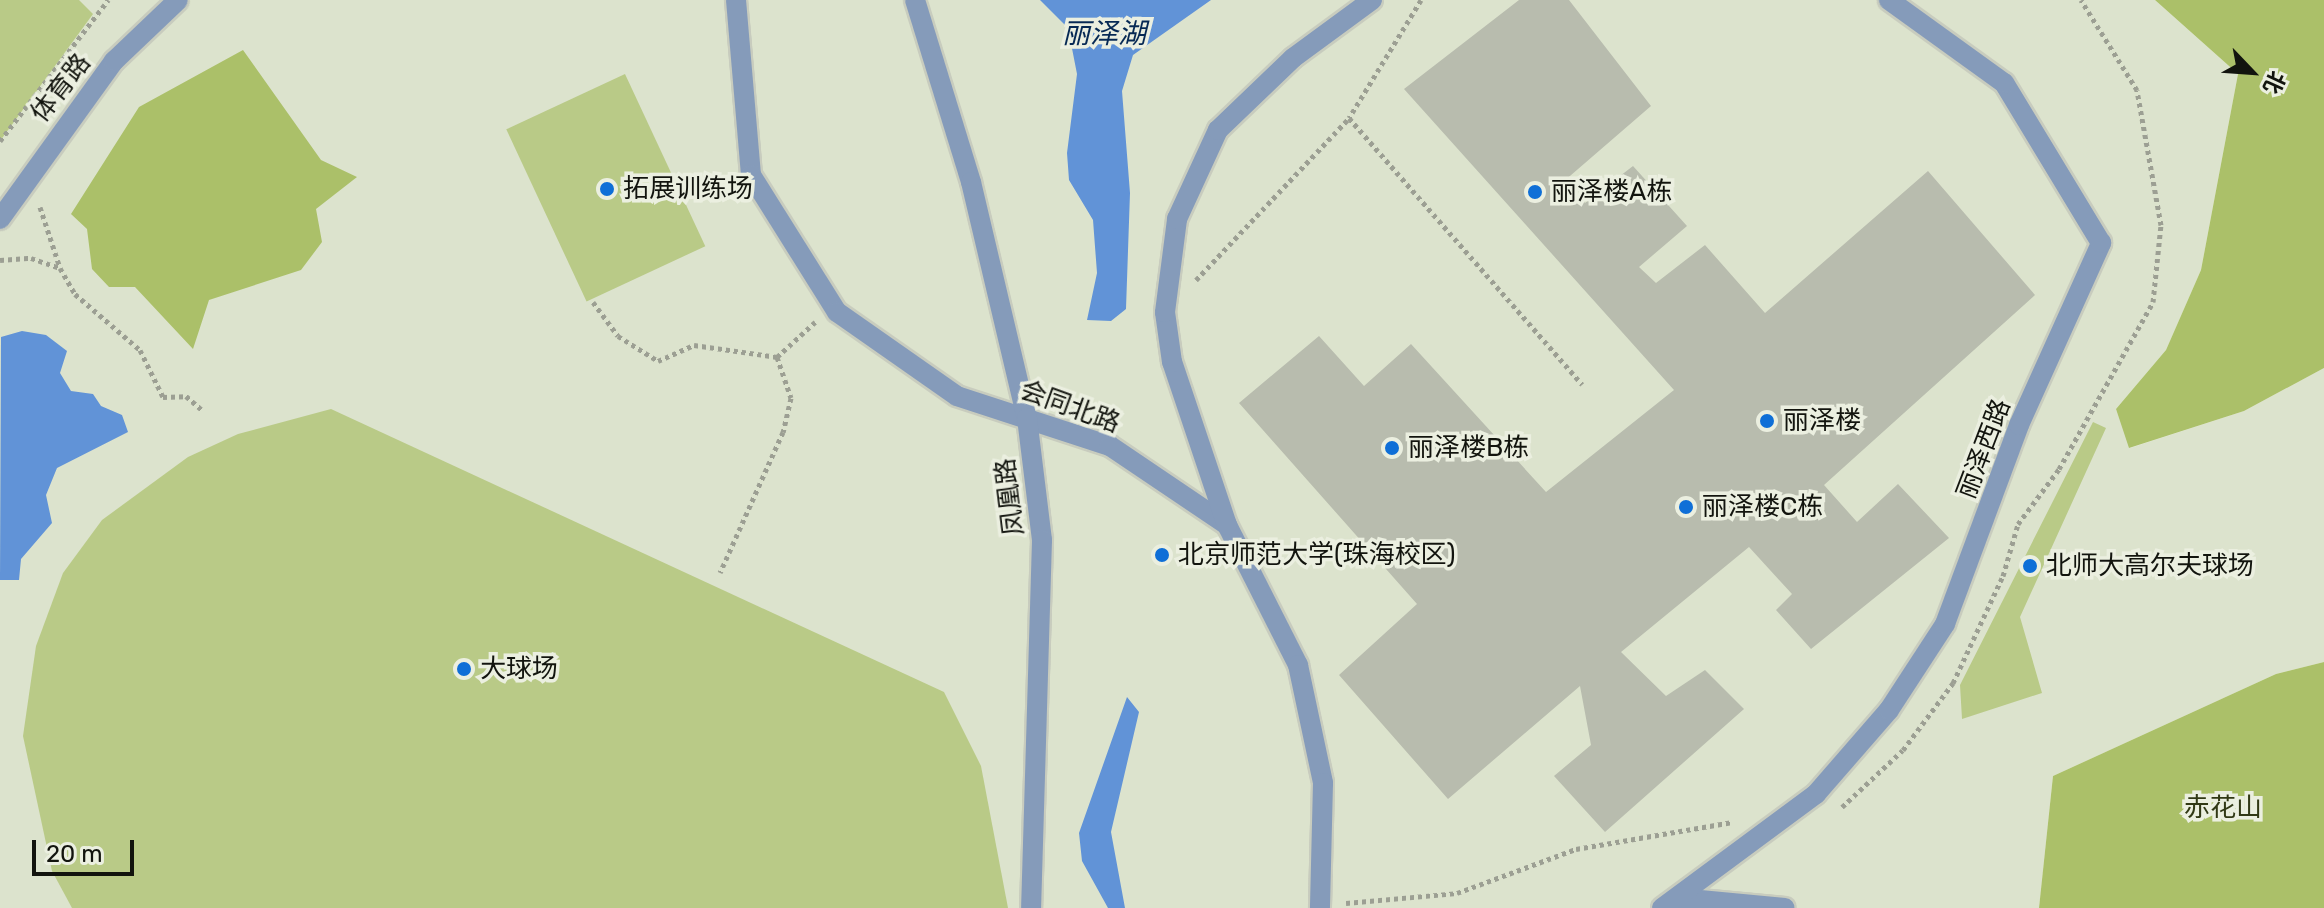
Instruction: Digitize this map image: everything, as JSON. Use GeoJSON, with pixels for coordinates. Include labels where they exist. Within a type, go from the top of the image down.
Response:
{"type":"FeatureCollection","features":[{"type":"Feature","properties":{"kind":"street","name":"体育路"},"geometry":{"type":"LineString","coordinates":[[0,219],[17,191],[114,61],[178,0]]}},
{"type":"Feature","properties":{"kind":"street","name":"会同北路"},"geometry":{"type":"LineString","coordinates":[[736,0],[751,175],[837,312],[957,396],[1110,446],[1227,525],[1298,665],[1323,783],[1329,906]]}},
{"type":"Feature","properties":{"kind":"street","name":"凤凰路"},"geometry":{"type":"LineString","coordinates":[[915,0],[971,182],[1027,418],[1042,540],[1031,908]]}},
{"type":"Feature","properties":{"kind":"street"},"geometry":{"type":"LineString","coordinates":[[1227,525],[1172,362],[1165,312],[1177,219],[1218,130],[1293,58],[1372,0]]}},
{"type":"Feature","properties":{"kind":"street","name":"丽泽西路"},"geometry":{"type":"LineString","coordinates":[[1670,903],[1781,817],[1816,794],[1889,710],[1945,624],[2019,425],[2101,243],[2004,83],[1889,0]]}},
{"type":"Feature","properties":{"kind":"street"},"geometry":{"type":"LineString","coordinates":[[1670,903],[1785,908]]}},
{"type":"Feature","properties":{"kind":"path"},"geometry":{"type":"LineString","coordinates":[[0,141],[108,0]]}},
{"type":"Feature","properties":{"kind":"path"},"geometry":{"type":"LineString","coordinates":[[1165,312],[1349,118],[1421,0]]}},
{"type":"Feature","properties":{"kind":"path"},"geometry":{"type":"LineString","coordinates":[[1836,808],[1850,806],[1903,750],[1953,683],[2003,576],[2018,524],[2059,469],[2153,302],[2161,225],[2137,90],[2081,0]]}},
{"type":"Feature","properties":{"kind":"path"},"geometry":{"type":"LineString","coordinates":[[1349,118],[1582,384]]}},
{"type":"Feature","properties":{"kind":"path"},"geometry":{"type":"LineString","coordinates":[[17,191],[44,212],[60,268],[75,294],[140,350],[163,397],[186,396],[203,411]]}},
{"type":"Feature","properties":{"kind":"path"},"geometry":{"type":"LineString","coordinates":[[0,260],[31,258],[60,268]]}},
{"type":"Feature","properties":{"kind":"path"},"geometry":{"type":"LineString","coordinates":[[593,302],[618,336],[658,361],[694,345],[777,357]]}},
{"type":"Feature","properties":{"kind":"path"},"geometry":{"type":"LineString","coordinates":[[777,357],[824,314],[837,312]]}},
{"type":"Feature","properties":{"kind":"path"},"geometry":{"type":"LineString","coordinates":[[720,573],[783,432],[791,398],[777,357]]}},
{"type":"Feature","properties":{"kind":"path"},"geometry":{"type":"LineString","coordinates":[[1329,906],[1375,896],[1457,893],[1576,849],[1676,827],[1781,817]]}},
{"type":"Feature","properties":{"kind":"shaded area","name":"北京师范大学(珠海校区)"},"geometry":{"type":"Polygon","coordinates":[[[0,0],[2155,0],[2238,74],[2201,270],[2166,350],[2116,409],[2130,448],[2244,411],[2324,368],[2324,662],[2276,674],[2053,776],[2039,908],[0,908],[0,0]]]}},
{"type":"Feature","properties":{"kind":"green space"},"geometry":{"type":"Polygon","coordinates":[[[0,0],[79,0],[93,14],[0,141],[0,0]]]}},
{"type":"Feature","properties":{"kind":"green space"},"geometry":{"type":"Polygon","coordinates":[[[2155,0],[2324,0],[2324,368],[2244,411],[2129,448],[2116,409],[2166,350],[2201,270],[2238,74],[2155,0]]]}},
{"type":"Feature","properties":{"kind":"green space"},"geometry":{"type":"Polygon","coordinates":[[[243,50],[321,160],[357,177],[316,209],[322,242],[301,270],[209,300],[193,349],[135,287],[109,287],[92,269],[87,229],[71,214],[139,107],[243,50]]]}},
{"type":"Feature","properties":{"kind":"green space","name":"拓展训练场"},"geometry":{"type":"Polygon","coordinates":[[[625,74],[705,246],[587,302],[506,129],[625,74]]]}},
{"type":"Feature","properties":{"kind":"green space","name":"大球场"},"geometry":{"type":"Polygon","coordinates":[[[331,409],[944,692],[981,766],[1008,908],[72,908],[52,871],[23,736],[36,646],[63,573],[102,520],[188,457],[238,434],[331,409]]]}},
{"type":"Feature","properties":{"kind":"green space","name":"北师大高尔夫球场"},"geometry":{"type":"Polygon","coordinates":[[[2093,422],[2106,428],[2020,617],[2042,693],[1962,719],[1960,685],[2093,422]]]}},
{"type":"Feature","properties":{"kind":"green space","name":"赤花山"},"geometry":{"type":"Polygon","coordinates":[[[2324,662],[2324,908],[2039,908],[2053,776],[2276,674],[2324,662]]]}},
{"type":"Feature","properties":{"kind":"water","name":"丽泽湖"},"geometry":{"type":"Polygon","coordinates":[[[1040,0],[1211,0],[1133,55],[1122,91],[1130,193],[1126,309],[1111,321],[1087,320],[1097,273],[1093,220],[1069,180],[1067,153],[1077,74],[1068,28],[1040,0]]]}},
{"type":"Feature","properties":{"kind":"water"},"geometry":{"type":"Polygon","coordinates":[[[22,331],[46,335],[67,351],[60,373],[71,391],[93,394],[101,406],[122,415],[128,432],[57,468],[46,495],[52,523],[21,559],[19,580],[0,580],[1,337],[22,331]]]}},
{"type":"Feature","properties":{"kind":"water"},"geometry":{"type":"Polygon","coordinates":[[[1127,697],[1139,712],[1111,832],[1125,908],[1108,908],[1082,861],[1079,833],[1127,697]]]}},
{"type":"Feature","properties":{"kind":"building","name":"丽泽楼C栋"},"geometry":{"type":"Polygon","coordinates":[[[1519,0],[1569,0],[1651,106],[1563,182],[1585,203],[1633,166],[1687,226],[1639,267],[1656,283],[1705,245],[1765,313],[1928,171],[2035,295],[1824,485],[1857,522],[1898,484],[1949,538],[1811,649],[1776,610],[1792,594],[1749,547],[1621,652],[1666,696],[1705,670],[1744,709],[1605,832],[1554,776],[1591,745],[1580,686],[1448,799],[1339,675],[1417,604],[1239,403],[1319,336],[1364,386],[1411,344],[1546,492],[1674,390],[1404,89],[1519,0]]]}},
{"type":"Feature","properties":{"kind":"place","name":"拓展训练场"},"geometry":{"type":"Point","coordinates":[607,189]}},
{"type":"Feature","properties":{"kind":"place","name":"丽泽楼A栋"},"geometry":{"type":"Point","coordinates":[1535,192]}},
{"type":"Feature","properties":{"kind":"place","name":"丽泽楼"},"geometry":{"type":"Point","coordinates":[1767,421]}},
{"type":"Feature","properties":{"kind":"place","name":"丽泽楼B栋"},"geometry":{"type":"Point","coordinates":[1392,448]}},
{"type":"Feature","properties":{"kind":"place","name":"丽泽楼C栋"},"geometry":{"type":"Point","coordinates":[1686,507]}},
{"type":"Feature","properties":{"kind":"place","name":"北京师范大学(珠海校区)"},"geometry":{"type":"Point","coordinates":[1162,555]}},
{"type":"Feature","properties":{"kind":"place","name":"北师大高尔夫球场"},"geometry":{"type":"Point","coordinates":[2030,566]}},
{"type":"Feature","properties":{"kind":"place","name":"大球场"},"geometry":{"type":"Point","coordinates":[464,669]}}]}
